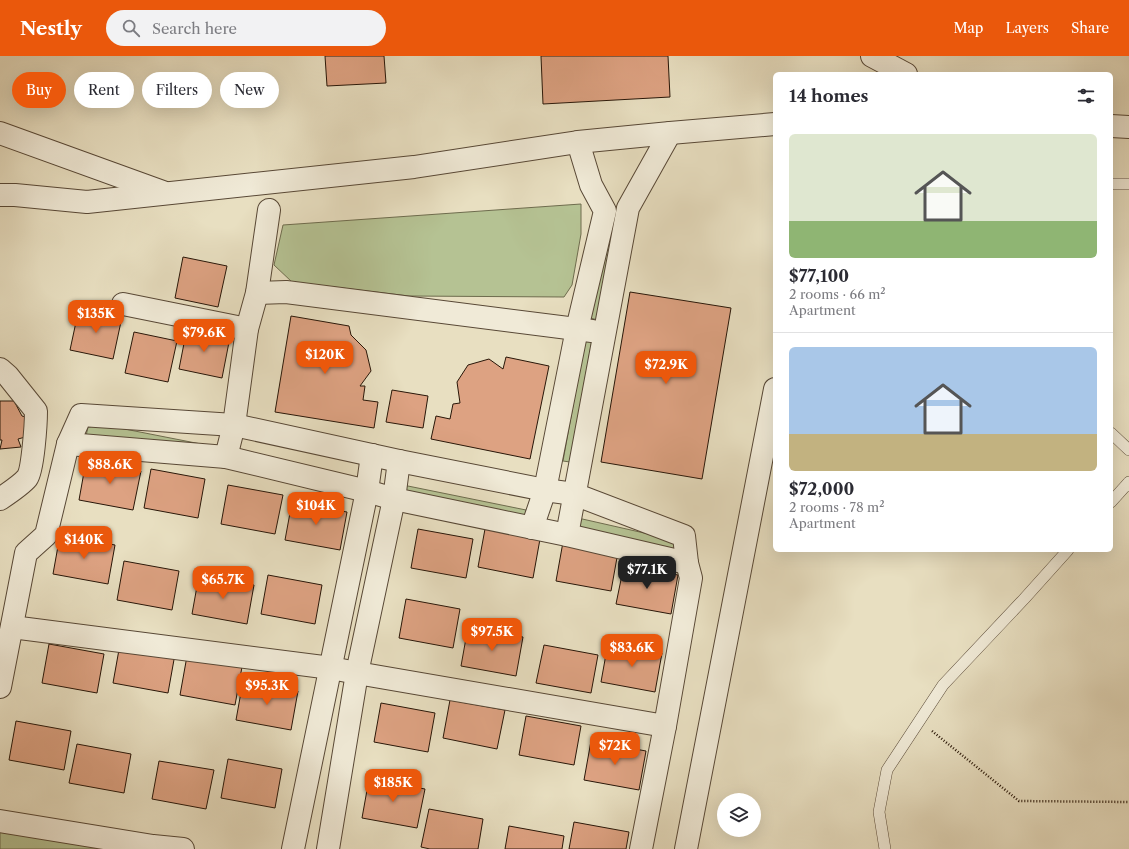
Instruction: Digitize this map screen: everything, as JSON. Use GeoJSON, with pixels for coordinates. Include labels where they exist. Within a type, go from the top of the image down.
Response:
{"type":"FeatureCollection","features":[{"type":"Feature","properties":{"kind":"street"},"geometry":{"type":"LineString","coordinates":[[872,56],[902,72]]}},
{"type":"Feature","properties":{"kind":"street"},"geometry":{"type":"LineString","coordinates":[[0,195],[15,195],[87,202],[414,167],[578,142],[773,124]]}},
{"type":"Feature","properties":{"kind":"street"},"geometry":{"type":"LineString","coordinates":[[1113,126],[1129,126]]}},
{"type":"Feature","properties":{"kind":"street"},"geometry":{"type":"LineString","coordinates":[[0,133],[168,193]]}},
{"type":"Feature","properties":{"kind":"street"},"geometry":{"type":"LineString","coordinates":[[567,535],[628,208],[670,133]]}},
{"type":"Feature","properties":{"kind":"street"},"geometry":{"type":"LineString","coordinates":[[532,528],[544,490],[577,329],[605,211],[591,185],[578,142]]}},
{"type":"Feature","properties":{"kind":"street"},"geometry":{"type":"LineString","coordinates":[[226,457],[234,425],[246,329],[257,293],[269,210]]}},
{"type":"Feature","properties":{"kind":"street"},"geometry":{"type":"LineString","coordinates":[[257,293],[286,292],[605,333]]}},
{"type":"Feature","properties":{"kind":"street"},"geometry":{"type":"LineString","coordinates":[[123,304],[246,329]]}},
{"type":"Feature","properties":{"kind":"street"},"geometry":{"type":"LineString","coordinates":[[0,369],[8,376],[36,411],[36,428],[32,461],[28,478],[0,499]]}},
{"type":"Feature","properties":{"kind":"street"},"geometry":{"type":"LineString","coordinates":[[686,849],[773,399]]}},
{"type":"Feature","properties":{"kind":"street"},"geometry":{"type":"LineString","coordinates":[[0,687],[26,553],[46,535],[68,444],[82,415],[234,425],[399,461],[544,490],[574,494],[684,536],[687,563],[691,578],[665,726],[641,849]]}},
{"type":"Feature","properties":{"kind":"street"},"geometry":{"type":"LineString","coordinates":[[68,444],[226,457],[367,491],[394,499],[567,535],[687,563]]}},
{"type":"Feature","properties":{"kind":"street"},"geometry":{"type":"LineString","coordinates":[[293,849],[367,491],[372,455]]}},
{"type":"Feature","properties":{"kind":"street"},"geometry":{"type":"LineString","coordinates":[[328,849],[357,673],[394,499],[399,461]]}},
{"type":"Feature","properties":{"kind":"street"},"geometry":{"type":"LineString","coordinates":[[12,627],[331,668],[665,726]]}},
{"type":"Feature","properties":{"kind":"street"},"geometry":{"type":"LineString","coordinates":[[0,821],[153,846],[183,849]]}},
{"type":"Feature","properties":{"kind":"lane"},"geometry":{"type":"LineString","coordinates":[[1113,184],[1129,184]]}},
{"type":"Feature","properties":{"kind":"lane"},"geometry":{"type":"LineString","coordinates":[[1113,435],[1129,450]]}},
{"type":"Feature","properties":{"kind":"lane"},"geometry":{"type":"LineString","coordinates":[[1113,500],[1129,482]]}},
{"type":"Feature","properties":{"kind":"lane"},"geometry":{"type":"LineString","coordinates":[[885,849],[879,812],[887,770],[943,685],[1066,552]]}},
{"type":"Feature","properties":{"kind":"path"},"geometry":{"type":"LineString","coordinates":[[919,722],[1019,801],[1129,802]]}},
{"type":"Feature","properties":{"kind":"green space"},"geometry":{"type":"Polygon","coordinates":[[[581,204],[581,234],[572,285],[564,297],[409,296],[292,282],[274,265],[283,225],[581,204]]]}},
{"type":"Feature","properties":{"kind":"green space"},"geometry":{"type":"Polygon","coordinates":[[[606,235],[613,239],[598,320],[590,318],[606,235]]]}},
{"type":"Feature","properties":{"kind":"green space"},"geometry":{"type":"Polygon","coordinates":[[[585,339],[592,340],[570,462],[563,461],[585,339]]]}},
{"type":"Feature","properties":{"kind":"green space"},"geometry":{"type":"Polygon","coordinates":[[[89,422],[211,446],[85,441],[89,422]]]}},
{"type":"Feature","properties":{"kind":"green space"},"geometry":{"type":"Polygon","coordinates":[[[403,485],[526,510],[524,521],[399,504],[403,485]]]}},
{"type":"Feature","properties":{"kind":"green space"},"geometry":{"type":"Polygon","coordinates":[[[578,518],[675,540],[674,553],[577,532],[578,518]]]}},
{"type":"Feature","properties":{"kind":"green space"},"geometry":{"type":"Polygon","coordinates":[[[0,824],[107,849],[0,849],[0,824]]]}},
{"type":"Feature","properties":{"kind":"building"},"geometry":{"type":"Polygon","coordinates":[[[325,56],[384,56],[386,83],[327,86],[325,56]]]}},
{"type":"Feature","properties":{"kind":"building"},"geometry":{"type":"Polygon","coordinates":[[[541,56],[668,56],[670,97],[543,104],[541,56]]]}},
{"type":"Feature","properties":{"kind":"building"},"geometry":{"type":"Polygon","coordinates":[[[183,257],[227,266],[218,307],[175,298],[183,257]]]}},
{"type":"Feature","properties":{"kind":"building"},"geometry":{"type":"Polygon","coordinates":[[[630,292],[731,308],[702,479],[601,462],[630,292]]]}},
{"type":"Feature","properties":{"kind":"building"},"geometry":{"type":"Polygon","coordinates":[[[79,308],[122,317],[113,359],[70,350],[79,308]]]}},
{"type":"Feature","properties":{"kind":"building"},"geometry":{"type":"Polygon","coordinates":[[[291,316],[349,326],[351,335],[366,350],[371,371],[360,386],[365,386],[363,400],[378,402],[374,428],[275,412],[291,316]]]}},
{"type":"Feature","properties":{"kind":"building"},"geometry":{"type":"Polygon","coordinates":[[[187,328],[230,337],[222,378],[179,369],[187,328]]]}},
{"type":"Feature","properties":{"kind":"building"},"geometry":{"type":"Polygon","coordinates":[[[134,332],[177,341],[168,382],[125,373],[134,332]]]}},
{"type":"Feature","properties":{"kind":"building"},"geometry":{"type":"Polygon","coordinates":[[[506,357],[549,366],[530,459],[431,439],[436,416],[450,419],[453,404],[460,403],[457,382],[468,365],[489,359],[503,369],[506,357]]]}},
{"type":"Feature","properties":{"kind":"building"},"geometry":{"type":"Polygon","coordinates":[[[392,390],[428,396],[423,428],[386,422],[392,390]]]}},
{"type":"Feature","properties":{"kind":"building"},"geometry":{"type":"Polygon","coordinates":[[[0,401],[14,401],[22,416],[30,418],[29,436],[18,439],[21,447],[0,449],[2,440],[0,440],[0,401]]]}},
{"type":"Feature","properties":{"kind":"building"},"geometry":{"type":"Polygon","coordinates":[[[86,461],[141,471],[133,510],[79,500],[86,461]]]}},
{"type":"Feature","properties":{"kind":"building"},"geometry":{"type":"Polygon","coordinates":[[[151,469],[205,479],[198,518],[144,508],[151,469]]]}},
{"type":"Feature","properties":{"kind":"building"},"geometry":{"type":"Polygon","coordinates":[[[228,485],[283,495],[275,534],[221,524],[228,485]]]}},
{"type":"Feature","properties":{"kind":"building"},"geometry":{"type":"Polygon","coordinates":[[[292,502],[347,512],[340,550],[285,540],[292,502]]]}},
{"type":"Feature","properties":{"kind":"building"},"geometry":{"type":"Polygon","coordinates":[[[418,529],[473,539],[466,578],[411,568],[418,529]]]}},
{"type":"Feature","properties":{"kind":"building"},"geometry":{"type":"Polygon","coordinates":[[[485,529],[540,539],[533,578],[478,567],[485,529]]]}},
{"type":"Feature","properties":{"kind":"building"},"geometry":{"type":"Polygon","coordinates":[[[60,535],[115,545],[108,584],[53,574],[60,535]]]}},
{"type":"Feature","properties":{"kind":"building"},"geometry":{"type":"Polygon","coordinates":[[[563,542],[618,552],[611,591],[556,581],[563,542]]]}},
{"type":"Feature","properties":{"kind":"building"},"geometry":{"type":"Polygon","coordinates":[[[124,561],[179,571],[172,610],[117,600],[124,561]]]}},
{"type":"Feature","properties":{"kind":"building"},"geometry":{"type":"Polygon","coordinates":[[[624,565],[678,575],[671,614],[616,604],[624,565]]]}},
{"type":"Feature","properties":{"kind":"building"},"geometry":{"type":"Polygon","coordinates":[[[199,575],[254,585],[247,624],[192,614],[199,575]]]}},
{"type":"Feature","properties":{"kind":"building"},"geometry":{"type":"Polygon","coordinates":[[[268,575],[322,585],[315,624],[261,614],[268,575]]]}},
{"type":"Feature","properties":{"kind":"building"},"geometry":{"type":"Polygon","coordinates":[[[406,599],[460,609],[453,648],[399,638],[406,599]]]}},
{"type":"Feature","properties":{"kind":"building"},"geometry":{"type":"Polygon","coordinates":[[[468,627],[523,637],[516,676],[461,666],[468,627]]]}},
{"type":"Feature","properties":{"kind":"building"},"geometry":{"type":"Polygon","coordinates":[[[608,643],[662,653],[655,692],[601,682],[608,643]]]}},
{"type":"Feature","properties":{"kind":"building"},"geometry":{"type":"Polygon","coordinates":[[[49,644],[104,654],[97,693],[42,683],[49,644]]]}},
{"type":"Feature","properties":{"kind":"building"},"geometry":{"type":"Polygon","coordinates":[[[120,644],[175,654],[168,693],[113,683],[120,644]]]}},
{"type":"Feature","properties":{"kind":"building"},"geometry":{"type":"Polygon","coordinates":[[[544,645],[598,655],[591,693],[536,683],[544,645]]]}},
{"type":"Feature","properties":{"kind":"building"},"geometry":{"type":"Polygon","coordinates":[[[187,656],[242,667],[235,705],[180,695],[187,656]]]}},
{"type":"Feature","properties":{"kind":"building"},"geometry":{"type":"Polygon","coordinates":[[[243,681],[298,691],[291,730],[236,720],[243,681]]]}},
{"type":"Feature","properties":{"kind":"building"},"geometry":{"type":"Polygon","coordinates":[[[450,700],[505,710],[497,749],[443,738],[450,700]]]}},
{"type":"Feature","properties":{"kind":"building"},"geometry":{"type":"Polygon","coordinates":[[[381,703],[435,713],[428,752],[374,742],[381,703]]]}},
{"type":"Feature","properties":{"kind":"building"},"geometry":{"type":"Polygon","coordinates":[[[526,716],[581,726],[574,765],[519,755],[526,716]]]}},
{"type":"Feature","properties":{"kind":"building"},"geometry":{"type":"Polygon","coordinates":[[[16,721],[71,731],[64,770],[9,760],[16,721]]]}},
{"type":"Feature","properties":{"kind":"building"},"geometry":{"type":"Polygon","coordinates":[[[591,741],[646,751],[639,790],[584,780],[591,741]]]}},
{"type":"Feature","properties":{"kind":"building"},"geometry":{"type":"Polygon","coordinates":[[[77,744],[131,754],[124,793],[69,783],[77,744]]]}},
{"type":"Feature","properties":{"kind":"building"},"geometry":{"type":"Polygon","coordinates":[[[228,759],[282,769],[275,808],[221,798],[228,759]]]}},
{"type":"Feature","properties":{"kind":"building"},"geometry":{"type":"Polygon","coordinates":[[[159,761],[214,770],[206,809],[152,799],[159,761]]]}},
{"type":"Feature","properties":{"kind":"building"},"geometry":{"type":"Polygon","coordinates":[[[369,779],[425,789],[417,828],[362,818],[369,779]]]}},
{"type":"Feature","properties":{"kind":"building"},"geometry":{"type":"Polygon","coordinates":[[[429,809],[483,819],[478,849],[430,849],[421,847],[429,809]]]}},
{"type":"Feature","properties":{"kind":"building"},"geometry":{"type":"Polygon","coordinates":[[[574,822],[629,832],[626,849],[569,849],[574,822]]]}},
{"type":"Feature","properties":{"kind":"building"},"geometry":{"type":"Polygon","coordinates":[[[509,826],[564,836],[562,849],[505,849],[509,826]]]}}]}
